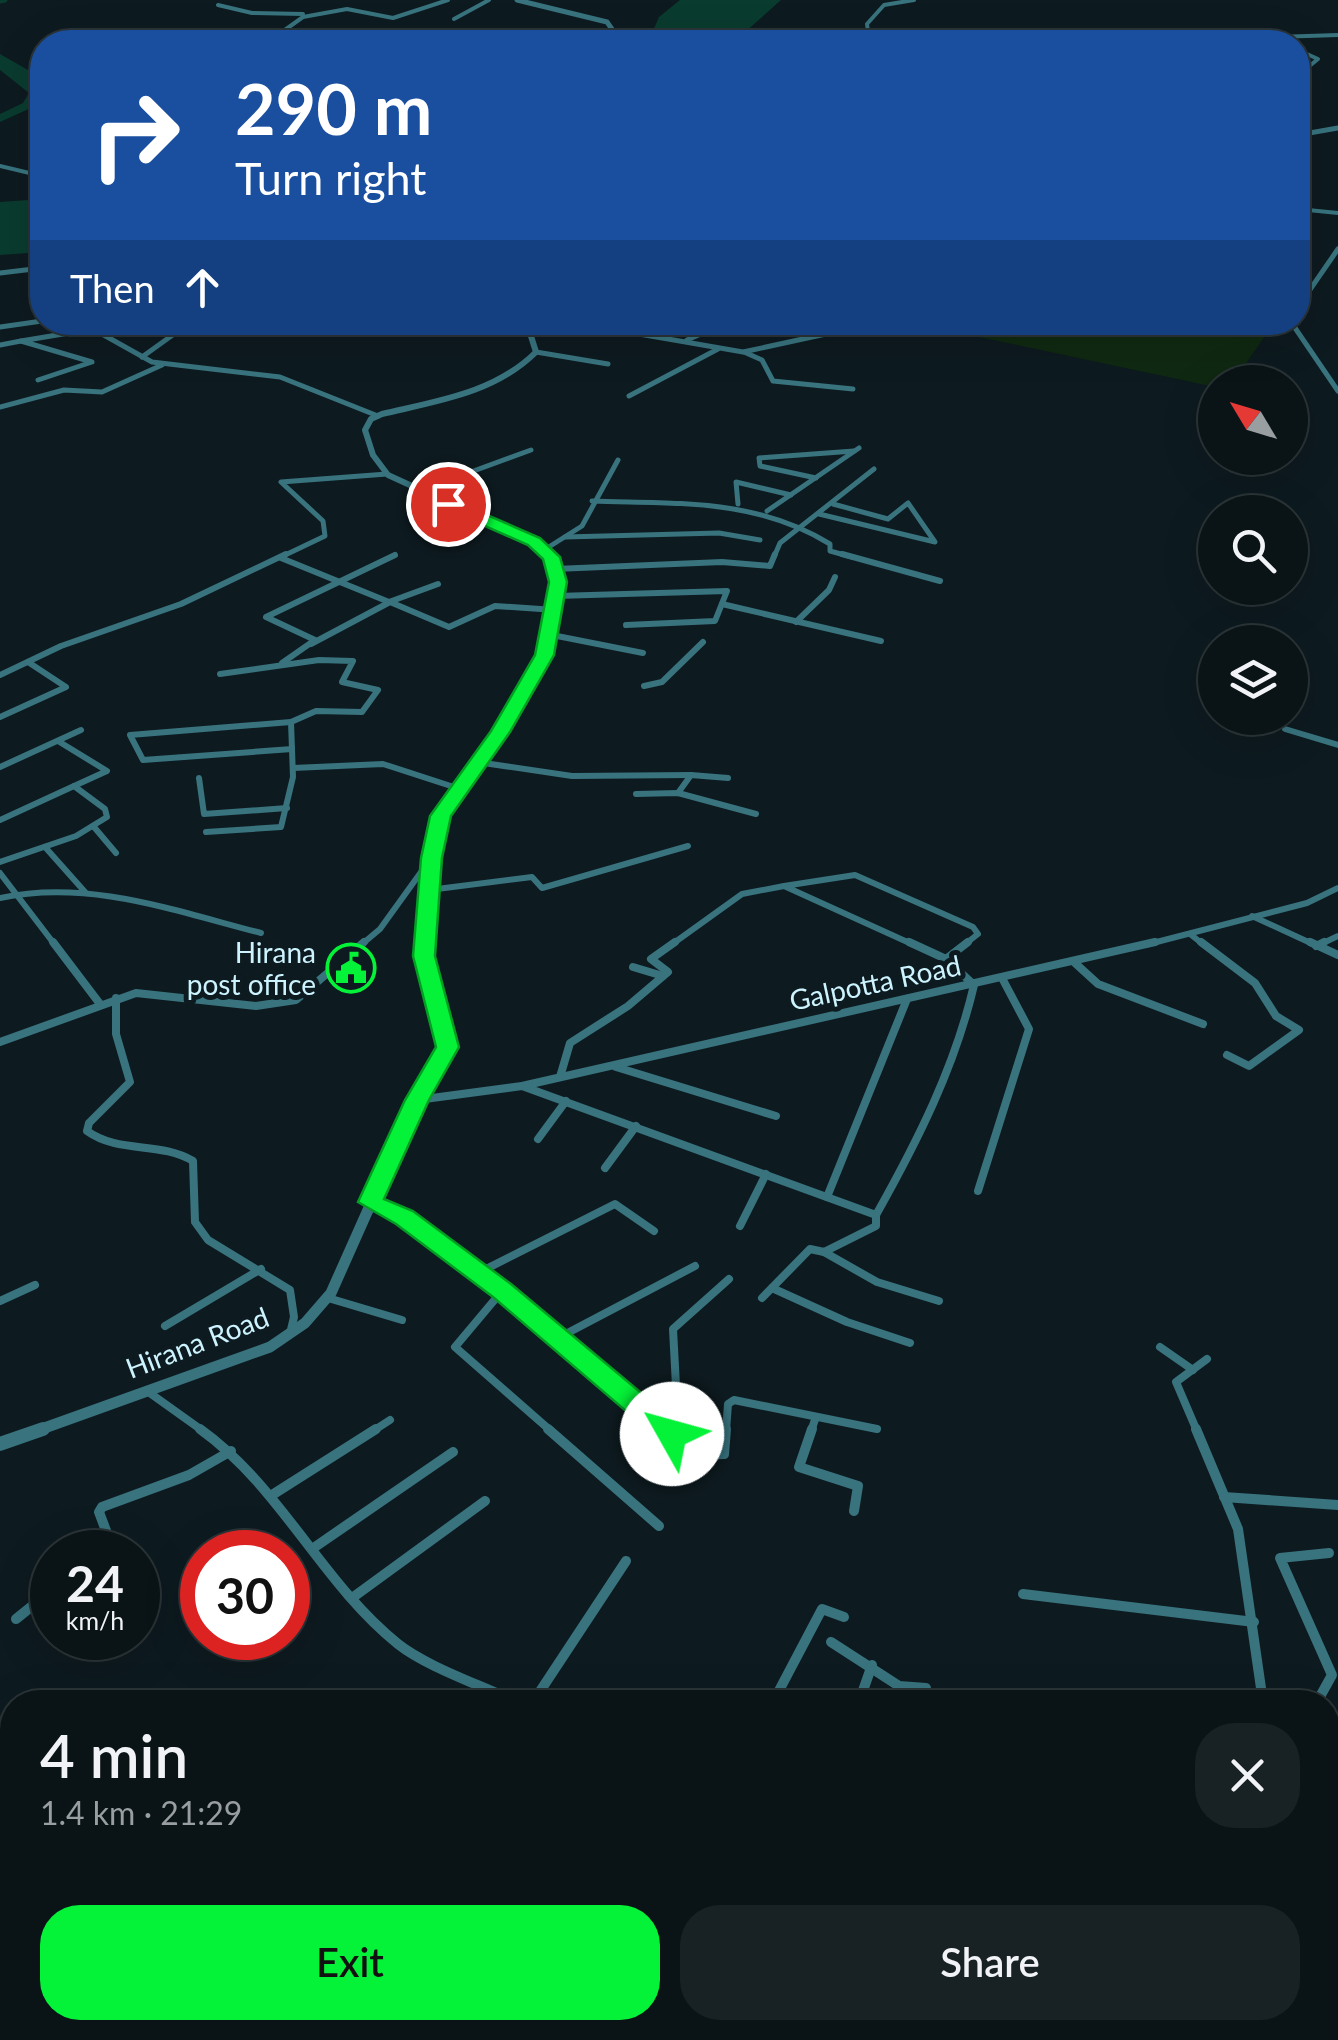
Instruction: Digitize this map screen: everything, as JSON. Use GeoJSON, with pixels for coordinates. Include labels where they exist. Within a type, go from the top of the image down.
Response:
{"type":"FeatureCollection","features":[{"type":"Feature","properties":{"kind":"street"},"geometry":{"type":"LineString","coordinates":[[218,6],[305,16],[346,9],[389,18],[448,0]]}},
{"type":"Feature","properties":{"kind":"street"},"geometry":{"type":"LineString","coordinates":[[454,19],[490,0]]}},
{"type":"Feature","properties":{"kind":"street"},"geometry":{"type":"LineString","coordinates":[[517,0],[607,22],[613,30]]}},
{"type":"Feature","properties":{"kind":"street"},"geometry":{"type":"LineString","coordinates":[[868,30],[867,24],[884,5],[914,0]]}},
{"type":"Feature","properties":{"kind":"street"},"geometry":{"type":"LineString","coordinates":[[285,30],[305,16]]}},
{"type":"Feature","properties":{"kind":"street"},"geometry":{"type":"LineString","coordinates":[[1310,36],[1338,36]]}},
{"type":"Feature","properties":{"kind":"street"},"geometry":{"type":"LineString","coordinates":[[1310,133],[1338,128]]}},
{"type":"Feature","properties":{"kind":"street"},"geometry":{"type":"LineString","coordinates":[[0,166],[30,173]]}},
{"type":"Feature","properties":{"kind":"street"},"geometry":{"type":"LineString","coordinates":[[1310,210],[1338,212]]}},
{"type":"Feature","properties":{"kind":"street"},"geometry":{"type":"LineString","coordinates":[[1310,290],[1338,249]]}},
{"type":"Feature","properties":{"kind":"street"},"geometry":{"type":"LineString","coordinates":[[0,273],[30,269]]}},
{"type":"Feature","properties":{"kind":"street"},"geometry":{"type":"LineString","coordinates":[[0,327],[30,323]]}},
{"type":"Feature","properties":{"kind":"street"},"geometry":{"type":"LineString","coordinates":[[0,345],[47,335]]}},
{"type":"Feature","properties":{"kind":"street"},"geometry":{"type":"LineString","coordinates":[[107,335],[142,358],[280,377],[378,416]]}},
{"type":"Feature","properties":{"kind":"street"},"geometry":{"type":"LineString","coordinates":[[142,358],[173,335]]}},
{"type":"Feature","properties":{"kind":"street"},"geometry":{"type":"LineString","coordinates":[[531,335],[536,352]]}},
{"type":"Feature","properties":{"kind":"street"},"geometry":{"type":"LineString","coordinates":[[654,335],[743,352],[762,360],[773,381],[854,389]]}},
{"type":"Feature","properties":{"kind":"street"},"geometry":{"type":"LineString","coordinates":[[687,340],[698,335]]}},
{"type":"Feature","properties":{"kind":"street"},"geometry":{"type":"LineString","coordinates":[[743,352],[821,335]]}},
{"type":"Feature","properties":{"kind":"street"},"geometry":{"type":"LineString","coordinates":[[1299,335],[1327,380],[1338,390]]}},
{"type":"Feature","properties":{"kind":"street"},"geometry":{"type":"LineString","coordinates":[[21,340],[92,362],[38,380]]}},
{"type":"Feature","properties":{"kind":"street"},"geometry":{"type":"LineString","coordinates":[[629,396],[718,349]]}},
{"type":"Feature","properties":{"kind":"street"},"geometry":{"type":"LineString","coordinates":[[536,352],[608,364]]}},
{"type":"Feature","properties":{"kind":"street"},"geometry":{"type":"LineString","coordinates":[[387,474],[364,430],[378,416],[502,378],[524,367],[536,352]]}},
{"type":"Feature","properties":{"kind":"street"},"geometry":{"type":"LineString","coordinates":[[0,406],[64,390],[102,392],[166,363]]}},
{"type":"Feature","properties":{"kind":"street"},"geometry":{"type":"LineString","coordinates":[[419,491],[531,450]]}},
{"type":"Feature","properties":{"kind":"street"},"geometry":{"type":"LineString","coordinates":[[767,511],[816,478],[856,450],[759,458],[760,466],[816,478]]}},
{"type":"Feature","properties":{"kind":"street"},"geometry":{"type":"LineString","coordinates":[[544,550],[582,526],[592,501],[618,460]]}},
{"type":"Feature","properties":{"kind":"street"},"geometry":{"type":"LineString","coordinates":[[554,569],[722,562],[770,566],[780,544],[802,523],[833,504],[874,469]]}},
{"type":"Feature","properties":{"kind":"street"},"geometry":{"type":"LineString","coordinates":[[0,675],[182,604],[324,536],[326,527],[281,482],[387,474],[534,542],[544,550],[554,569],[552,636],[500,732],[456,788],[440,816],[431,858],[426,973],[448,1047],[417,1100],[328,1298],[290,1334]]}},
{"type":"Feature","properties":{"kind":"street"},"geometry":{"type":"LineString","coordinates":[[738,504],[736,482],[790,495]]}},
{"type":"Feature","properties":{"kind":"street"},"geometry":{"type":"LineString","coordinates":[[592,501],[738,504],[802,523],[830,544],[830,551],[940,581]]}},
{"type":"Feature","properties":{"kind":"street"},"geometry":{"type":"LineString","coordinates":[[819,514],[935,542],[908,503],[888,519],[833,504]]}},
{"type":"Feature","properties":{"kind":"street"},"geometry":{"type":"LineString","coordinates":[[565,537],[719,533],[760,540]]}},
{"type":"Feature","properties":{"kind":"street"},"geometry":{"type":"LineString","coordinates":[[311,644],[315,640],[266,617],[395,555]]}},
{"type":"Feature","properties":{"kind":"street"},"geometry":{"type":"LineString","coordinates":[[281,558],[449,628],[494,606],[555,610]]}},
{"type":"Feature","properties":{"kind":"street"},"geometry":{"type":"LineString","coordinates":[[796,622],[829,590],[835,577]]}},
{"type":"Feature","properties":{"kind":"street"},"geometry":{"type":"LineString","coordinates":[[284,664],[281,661],[390,602],[438,584]]}},
{"type":"Feature","properties":{"kind":"street"},"geometry":{"type":"LineString","coordinates":[[556,596],[727,591],[714,621],[626,625]]}},
{"type":"Feature","properties":{"kind":"street"},"geometry":{"type":"LineString","coordinates":[[722,604],[881,641]]}},
{"type":"Feature","properties":{"kind":"street"},"geometry":{"type":"LineString","coordinates":[[552,636],[643,653]]}},
{"type":"Feature","properties":{"kind":"street"},"geometry":{"type":"LineString","coordinates":[[644,686],[662,682],[704,642]]}},
{"type":"Feature","properties":{"kind":"street"},"geometry":{"type":"LineString","coordinates":[[220,674],[284,664],[354,661],[342,682],[378,690],[362,712],[338,708],[298,716],[291,722],[130,735],[143,760],[292,749]]}},
{"type":"Feature","properties":{"kind":"street"},"geometry":{"type":"LineString","coordinates":[[0,717],[66,686],[28,662]]}},
{"type":"Feature","properties":{"kind":"street"},"geometry":{"type":"LineString","coordinates":[[206,832],[281,827],[293,768],[291,722]]}},
{"type":"Feature","properties":{"kind":"street"},"geometry":{"type":"LineString","coordinates":[[0,767],[81,730]]}},
{"type":"Feature","properties":{"kind":"street"},"geometry":{"type":"LineString","coordinates":[[1304,735],[1338,746]]}},
{"type":"Feature","properties":{"kind":"street"},"geometry":{"type":"LineString","coordinates":[[0,820],[106,771],[58,740]]}},
{"type":"Feature","properties":{"kind":"street"},"geometry":{"type":"LineString","coordinates":[[477,762],[572,776],[728,778]]}},
{"type":"Feature","properties":{"kind":"street"},"geometry":{"type":"LineString","coordinates":[[293,768],[383,764],[456,788]]}},
{"type":"Feature","properties":{"kind":"street"},"geometry":{"type":"LineString","coordinates":[[678,793],[692,775]]}},
{"type":"Feature","properties":{"kind":"street"},"geometry":{"type":"LineString","coordinates":[[199,778],[204,814],[286,808]]}},
{"type":"Feature","properties":{"kind":"street"},"geometry":{"type":"LineString","coordinates":[[0,862],[94,827],[106,817],[105,808],[74,786]]}},
{"type":"Feature","properties":{"kind":"street"},"geometry":{"type":"LineString","coordinates":[[636,794],[678,793],[756,814]]}},
{"type":"Feature","properties":{"kind":"street"},"geometry":{"type":"LineString","coordinates":[[94,827],[116,853]]}},
{"type":"Feature","properties":{"kind":"street"},"geometry":{"type":"LineString","coordinates":[[415,882],[429,886],[477,886],[532,877],[542,888],[688,846]]}},
{"type":"Feature","properties":{"kind":"street"},"geometry":{"type":"LineString","coordinates":[[44,847],[85,893]]}},
{"type":"Feature","properties":{"kind":"street"},"geometry":{"type":"LineString","coordinates":[[0,1042],[116,998],[161,994],[256,1006],[296,1000],[380,930],[431,858]]}},
{"type":"Feature","properties":{"kind":"street"},"geometry":{"type":"LineString","coordinates":[[0,873],[100,1004]]}},
{"type":"Feature","properties":{"kind":"street"},"geometry":{"type":"LineString","coordinates":[[560,1077],[570,1043],[628,1006],[668,972],[651,959],[718,907],[742,894],[855,875],[973,927],[978,934],[946,959]]}},
{"type":"Feature","properties":{"kind":"street"},"geometry":{"type":"LineString","coordinates":[[784,886],[946,959],[974,984],[968,1018],[915,1146],[876,1214],[876,1226],[824,1252]]}},
{"type":"Feature","properties":{"kind":"street","name":"Galpotta Road"},"geometry":{"type":"LineString","coordinates":[[417,1100],[464,1097],[522,1086],[1076,963],[1307,903],[1338,888]]}},
{"type":"Feature","properties":{"kind":"street"},"geometry":{"type":"LineString","coordinates":[[0,898],[16,892],[85,893],[261,933]]}},
{"type":"Feature","properties":{"kind":"street"},"geometry":{"type":"LineString","coordinates":[[1252,916],[1338,956]]}},
{"type":"Feature","properties":{"kind":"street"},"geometry":{"type":"LineString","coordinates":[[1190,934],[1255,983],[1276,1016],[1298,1030],[1250,1066],[1227,1055]]}},
{"type":"Feature","properties":{"kind":"street"},"geometry":{"type":"LineString","coordinates":[[1316,946],[1338,936]]}},
{"type":"Feature","properties":{"kind":"street"},"geometry":{"type":"LineString","coordinates":[[1076,963],[1098,984],[1202,1024]]}},
{"type":"Feature","properties":{"kind":"street"},"geometry":{"type":"LineString","coordinates":[[633,966],[663,976]]}},
{"type":"Feature","properties":{"kind":"street"},"geometry":{"type":"LineString","coordinates":[[978,1191],[1029,1028],[1002,978]]}},
{"type":"Feature","properties":{"kind":"street","name":"Hirana Road"},"geometry":{"type":"LineString","coordinates":[[3,1438],[270,1347],[290,1334],[294,1317],[290,1290],[208,1240],[195,1222],[196,1169],[179,1149],[106,1141],[87,1130],[130,1082],[116,1034],[116,998]]}},
{"type":"Feature","properties":{"kind":"street"},"geometry":{"type":"LineString","coordinates":[[827,1197],[906,999]]}},
{"type":"Feature","properties":{"kind":"street"},"geometry":{"type":"LineString","coordinates":[[612,1065],[776,1116]]}},
{"type":"Feature","properties":{"kind":"street"},"geometry":{"type":"LineString","coordinates":[[522,1086],[876,1214]]}},
{"type":"Feature","properties":{"kind":"street"},"geometry":{"type":"LineString","coordinates":[[538,1139],[566,1102]]}},
{"type":"Feature","properties":{"kind":"street"},"geometry":{"type":"LineString","coordinates":[[605,1168],[636,1126]]}},
{"type":"Feature","properties":{"kind":"street"},"geometry":{"type":"LineString","coordinates":[[740,1226],[766,1174]]}},
{"type":"Feature","properties":{"kind":"street"},"geometry":{"type":"LineString","coordinates":[[370,1202],[404,1218],[502,1290],[643,1414],[700,1455],[718,1457],[726,1449],[730,1402],[877,1429]]}},
{"type":"Feature","properties":{"kind":"street"},"geometry":{"type":"LineString","coordinates":[[478,1273],[615,1204],[654,1231]]}},
{"type":"Feature","properties":{"kind":"street"},"geometry":{"type":"LineString","coordinates":[[762,1298],[810,1249],[824,1252],[876,1282],[939,1301]]}},
{"type":"Feature","properties":{"kind":"street"},"geometry":{"type":"LineString","coordinates":[[558,1338],[696,1266]]}},
{"type":"Feature","properties":{"kind":"street"},"geometry":{"type":"LineString","coordinates":[[165,1326],[261,1270]]}},
{"type":"Feature","properties":{"kind":"street"},"geometry":{"type":"LineString","coordinates":[[643,1414],[676,1386],[673,1329],[728,1279]]}},
{"type":"Feature","properties":{"kind":"street"},"geometry":{"type":"LineString","coordinates":[[0,1301],[35,1286]]}},
{"type":"Feature","properties":{"kind":"street"},"geometry":{"type":"LineString","coordinates":[[772,1288],[847,1322],[910,1343]]}},
{"type":"Feature","properties":{"kind":"street"},"geometry":{"type":"LineString","coordinates":[[502,1290],[455,1347],[660,1526]]}},
{"type":"Feature","properties":{"kind":"street"},"geometry":{"type":"LineString","coordinates":[[328,1298],[402,1320]]}},
{"type":"Feature","properties":{"kind":"street"},"geometry":{"type":"LineString","coordinates":[[1160,1347],[1193,1370]]}},
{"type":"Feature","properties":{"kind":"street"},"geometry":{"type":"LineString","coordinates":[[1207,1359],[1176,1382],[1238,1529],[1262,1690]]}},
{"type":"Feature","properties":{"kind":"street"},"geometry":{"type":"LineString","coordinates":[[144,1389],[231,1451],[272,1496],[352,1598],[400,1646],[491,1690]]}},
{"type":"Feature","properties":{"kind":"street"},"geometry":{"type":"LineString","coordinates":[[816,1418],[799,1468],[858,1486],[854,1512]]}},
{"type":"Feature","properties":{"kind":"street"},"geometry":{"type":"LineString","coordinates":[[272,1496],[390,1420]]}},
{"type":"Feature","properties":{"kind":"street"},"geometry":{"type":"LineString","coordinates":[[106,1530],[99,1512],[102,1508],[189,1475],[231,1451]]}},
{"type":"Feature","properties":{"kind":"street"},"geometry":{"type":"LineString","coordinates":[[312,1548],[453,1452]]}},
{"type":"Feature","properties":{"kind":"street"},"geometry":{"type":"LineString","coordinates":[[1224,1497],[1338,1505]]}},
{"type":"Feature","properties":{"kind":"street"},"geometry":{"type":"LineString","coordinates":[[352,1598],[485,1501]]}},
{"type":"Feature","properties":{"kind":"street"},"geometry":{"type":"LineString","coordinates":[[1324,1690],[1332,1676],[1280,1558],[1329,1553]]}},
{"type":"Feature","properties":{"kind":"street"},"geometry":{"type":"LineString","coordinates":[[541,1690],[626,1562]]}},
{"type":"Feature","properties":{"kind":"street"},"geometry":{"type":"LineString","coordinates":[[1023,1594],[1254,1622]]}},
{"type":"Feature","properties":{"kind":"street"},"geometry":{"type":"LineString","coordinates":[[16,1620],[30,1608]]}},
{"type":"Feature","properties":{"kind":"street"},"geometry":{"type":"LineString","coordinates":[[780,1690],[822,1609],[844,1617]]}},
{"type":"Feature","properties":{"kind":"street"},"geometry":{"type":"LineString","coordinates":[[831,1642],[899,1686],[926,1688]]}},
{"type":"Feature","properties":{"kind":"street"},"geometry":{"type":"LineString","coordinates":[[863,1690],[872,1665]]}},
{"type":"Feature","properties":{"kind":"shaded area"},"geometry":{"type":"Polygon","coordinates":[[[680,0],[781,0],[747,30],[653,30],[659,17],[680,0]]]}},
{"type":"Feature","properties":{"kind":"shaded area"},"geometry":{"type":"Polygon","coordinates":[[[0,54],[30,71],[30,108],[0,122],[0,114],[23,103],[29,93],[0,70],[0,54]]]}},
{"type":"Feature","properties":{"kind":"shaded area"},"geometry":{"type":"Polygon","coordinates":[[[30,200],[30,253],[0,255],[0,202],[30,200]]]}},
{"type":"Feature","properties":{"kind":"shaded area"},"geometry":{"type":"Polygon","coordinates":[[[970,335],[1266,335],[1245,365],[1198,365],[1198,383],[970,335]]]}},
{"type":"Feature","properties":{"kind":"waterway"},"geometry":{"type":"LineString","coordinates":[[0,1],[5,0]]}},
{"type":"Feature","properties":{"kind":"place","name":"Hirana post office"},"geometry":{"type":"Point","coordinates":[351,968]}},
{"type":"Feature","properties":{"kind":"route"},"geometry":{"type":"LineString","coordinates":[[448,504],[534,542],[552,557],[558,582],[555,610],[552,636],[544,655],[500,732],[456,788],[440,816],[431,858],[424,956],[432,1000],[448,1047],[417,1100],[370,1202],[404,1218],[502,1290],[643,1414],[672,1434]]}}]}
